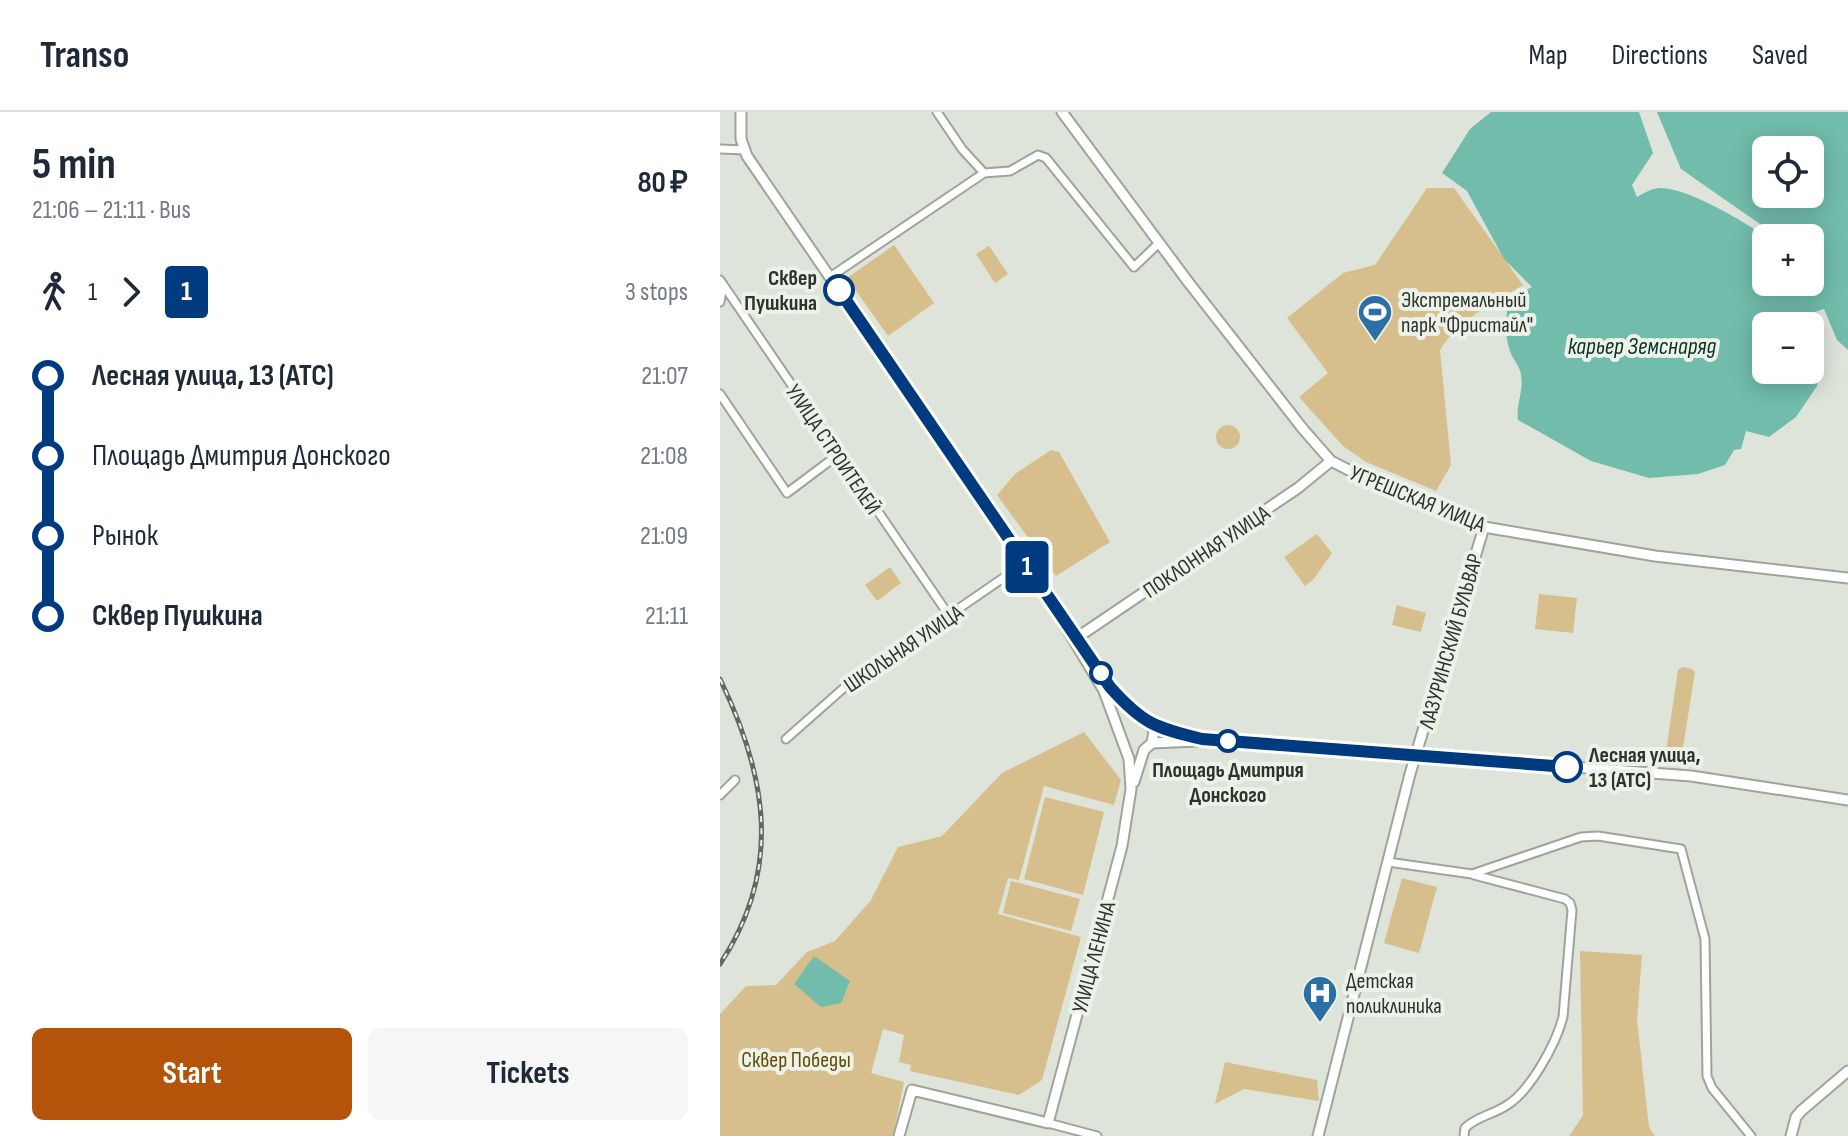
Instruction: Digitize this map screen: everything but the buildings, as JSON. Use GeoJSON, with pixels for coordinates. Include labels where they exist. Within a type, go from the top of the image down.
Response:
{"type":"FeatureCollection","features":[{"type":"Feature","properties":{"kind":"street","name":"УЛИЦА ЛЕНИНА"},"geometry":{"type":"LineString","coordinates":[[741,112],[741,139],[745,150],[1057,611],[1104,691],[1129,759],[1131,789]]}},
{"type":"Feature","properties":{"kind":"street"},"geometry":{"type":"LineString","coordinates":[[937,112],[962,149],[984,173]]}},
{"type":"Feature","properties":{"kind":"street","name":"УГРЕШСКАЯ УЛИЦА"},"geometry":{"type":"LineString","coordinates":[[1062,112],[1159,243],[1331,461],[1384,488],[1484,527],[1620,551],[1848,578]]}},
{"type":"Feature","properties":{"kind":"street"},"geometry":{"type":"LineString","coordinates":[[720,149],[745,150]]}},
{"type":"Feature","properties":{"kind":"street"},"geometry":{"type":"LineString","coordinates":[[830,277],[984,173],[1010,171],[1038,155],[1046,158],[1134,267],[1159,243]]}},
{"type":"Feature","properties":{"kind":"street"},"geometry":{"type":"LineString","coordinates":[[720,302],[722,283]]}},
{"type":"Feature","properties":{"kind":"street","name":"УЛИЦА СТРОИТЕЛЕЙ"},"geometry":{"type":"LineString","coordinates":[[722,283],[950,617]]}},
{"type":"Feature","properties":{"kind":"street"},"geometry":{"type":"LineString","coordinates":[[720,394],[787,493],[839,454]]}},
{"type":"Feature","properties":{"kind":"street","name":"ПОКЛОННАЯ УЛИЦА"},"geometry":{"type":"LineString","coordinates":[[1078,637],[1285,497],[1331,461]]}},
{"type":"Feature","properties":{"kind":"street","name":"ЛАЗУРИНСКИЙ БУЛЬВАР"},"geometry":{"type":"LineString","coordinates":[[1318,1136],[1416,755],[1484,527]]}},
{"type":"Feature","properties":{"kind":"street","name":"ШКОЛЬНАЯ УЛИЦА"},"geometry":{"type":"LineString","coordinates":[[786,739],[846,686],[1025,563]]}},
{"type":"Feature","properties":{"kind":"street","name":"УЛИЦА ЛЕНИНА"},"geometry":{"type":"LineString","coordinates":[[1057,611],[1110,687],[1151,725]]}},
{"type":"Feature","properties":{"kind":"street"},"geometry":{"type":"LineString","coordinates":[[1140,718],[1127,720],[1121,738],[1133,751],[1144,750],[1152,743],[1200,739],[1691,776],[1848,800]]}},
{"type":"Feature","properties":{"kind":"street"},"geometry":{"type":"LineString","coordinates":[[1151,725],[1200,739]]}},
{"type":"Feature","properties":{"kind":"street"},"geometry":{"type":"LineString","coordinates":[[1151,725],[1154,731],[1152,743]]}},
{"type":"Feature","properties":{"kind":"street","name":"УЛИЦА ЛЕНИНА"},"geometry":{"type":"LineString","coordinates":[[1048,1123],[1122,846],[1131,789],[1144,750]]}},
{"type":"Feature","properties":{"kind":"street"},"geometry":{"type":"LineString","coordinates":[[720,795],[735,780]]}},
{"type":"Feature","properties":{"kind":"street"},"geometry":{"type":"LineString","coordinates":[[1472,874],[1581,837],[1598,836],[1681,849],[1705,939],[1707,1076],[1712,1088],[1751,1136]]}},
{"type":"Feature","properties":{"kind":"street"},"geometry":{"type":"LineString","coordinates":[[1388,862],[1472,874],[1565,899],[1572,910],[1559,1033],[1543,1062],[1513,1102],[1471,1122],[1465,1128],[1464,1136]]}},
{"type":"Feature","properties":{"kind":"street"},"geometry":{"type":"LineString","coordinates":[[1791,1136],[1796,1117],[1801,1111],[1848,1071]]}},
{"type":"Feature","properties":{"kind":"street"},"geometry":{"type":"LineString","coordinates":[[899,1136],[912,1090],[1097,1136]]}},
{"type":"Feature","properties":{"kind":"green space","name":"Экстремальный парк \"Фристайл\""},"geometry":{"type":"Polygon","coordinates":[[[1427,188],[1454,188],[1523,285],[1467,320],[1440,350],[1451,465],[1436,491],[1366,462],[1343,446],[1299,397],[1328,373],[1287,318],[1343,273],[1375,265],[1427,188]]]}},
{"type":"Feature","properties":{"kind":"green space"},"geometry":{"type":"Polygon","coordinates":[[[894,245],[934,303],[888,336],[847,278],[894,245]]]}},
{"type":"Feature","properties":{"kind":"green space"},"geometry":{"type":"Polygon","coordinates":[[[989,246],[1008,274],[995,283],[976,254],[989,246]]]}},
{"type":"Feature","properties":{"kind":"green space"},"geometry":{"type":"Polygon","coordinates":[[[1228,425],[1237,428],[1240,437],[1237,446],[1228,449],[1219,446],[1216,437],[1219,428],[1228,425]]]}},
{"type":"Feature","properties":{"kind":"green space"},"geometry":{"type":"Polygon","coordinates":[[[1051,450],[1059,452],[1110,542],[1056,576],[997,495],[1015,474],[1051,450]]]}},
{"type":"Feature","properties":{"kind":"green space"},"geometry":{"type":"Polygon","coordinates":[[[1317,534],[1332,553],[1305,586],[1284,557],[1317,534]]]}},
{"type":"Feature","properties":{"kind":"green space"},"geometry":{"type":"Polygon","coordinates":[[[890,567],[901,583],[877,601],[865,585],[890,567]]]}},
{"type":"Feature","properties":{"kind":"green space"},"geometry":{"type":"Polygon","coordinates":[[[1539,594],[1577,598],[1573,633],[1535,629],[1539,594]]]}},
{"type":"Feature","properties":{"kind":"green space"},"geometry":{"type":"Polygon","coordinates":[[[1397,605],[1426,613],[1421,632],[1392,625],[1397,605]]]}},
{"type":"Feature","properties":{"kind":"green space"},"geometry":{"type":"Polygon","coordinates":[[[1682,667],[1695,672],[1679,762],[1665,758],[1678,670],[1682,667]]]}},
{"type":"Feature","properties":{"kind":"green space","name":"Сквер Победы"},"geometry":{"type":"Polygon","coordinates":[[[1084,732],[1121,780],[1114,805],[1044,786],[1019,880],[1008,878],[998,914],[1081,937],[1042,1080],[1019,1095],[910,1071],[911,1065],[899,1062],[904,1035],[883,1029],[871,1073],[904,1082],[893,1136],[720,1136],[720,1014],[746,986],[776,985],[807,952],[835,941],[871,900],[898,847],[942,836],[1002,773],[1084,732]]]}},
{"type":"Feature","properties":{"kind":"green space"},"geometry":{"type":"Polygon","coordinates":[[[1045,797],[1104,812],[1083,895],[1024,879],[1045,797]]]}},
{"type":"Feature","properties":{"kind":"green space"},"geometry":{"type":"Polygon","coordinates":[[[1402,878],[1437,887],[1419,953],[1384,943],[1402,878]]]}},
{"type":"Feature","properties":{"kind":"green space"},"geometry":{"type":"Polygon","coordinates":[[[1011,881],[1080,899],[1071,931],[1003,913],[1011,881]]]}},
{"type":"Feature","properties":{"kind":"green space"},"geometry":{"type":"Polygon","coordinates":[[[1580,951],[1642,955],[1637,1019],[1649,1127],[1655,1136],[1569,1136],[1583,1115],[1580,951]]]}},
{"type":"Feature","properties":{"kind":"green space"},"geometry":{"type":"Polygon","coordinates":[[[1225,1062],[1317,1080],[1319,1101],[1244,1089],[1215,1104],[1225,1062]]]}},
{"type":"Feature","properties":{"kind":"water","name":"карьер Земснаряд"},"geometry":{"type":"Polygon","coordinates":[[[1491,112],[1639,112],[1653,153],[1632,185],[1637,197],[1652,190],[1672,189],[1716,207],[1752,228],[1752,296],[1824,296],[1824,224],[1760,224],[1681,169],[1657,112],[1848,112],[1848,350],[1837,340],[1824,309],[1815,312],[1752,312],[1752,384],[1817,384],[1796,417],[1769,437],[1746,431],[1741,449],[1734,450],[1725,465],[1698,474],[1649,478],[1591,461],[1518,420],[1522,381],[1508,345],[1507,312],[1509,299],[1532,287],[1504,259],[1467,191],[1442,173],[1470,129],[1491,112]]]}},
{"type":"Feature","properties":{"kind":"water"},"geometry":{"type":"Polygon","coordinates":[[[814,956],[850,981],[841,1003],[821,1007],[794,984],[814,956]]]}},
{"type":"Feature","properties":{"kind":"railway"},"geometry":{"type":"LineString","coordinates":[[720,679],[749,751],[761,822],[760,858],[753,893],[740,928],[720,964]]}},
{"type":"Feature","properties":{"kind":"bus line","name":"1"},"geometry":{"type":"LineString","coordinates":[[839,290],[1110,687],[1140,718],[1151,725],[1202,739],[1567,767]]}},
{"type":"Feature","properties":{"kind":"place","name":"Сквер Пушкина"},"geometry":{"type":"Point","coordinates":[839,290]}},
{"type":"Feature","properties":{"kind":"place","name":"Экстремальный парк \"Фристайл\""},"geometry":{"type":"Point","coordinates":[1375,343]}},
{"type":"Feature","properties":{"kind":"place","name":"Площадь Дмитрия Донского"},"geometry":{"type":"Point","coordinates":[1228,741]}},
{"type":"Feature","properties":{"kind":"place","name":"Лесная улица, 13 (АТС)"},"geometry":{"type":"Point","coordinates":[1567,767]}},
{"type":"Feature","properties":{"kind":"place","name":"Детская поликлиника"},"geometry":{"type":"Point","coordinates":[1320,1024]}}]}
